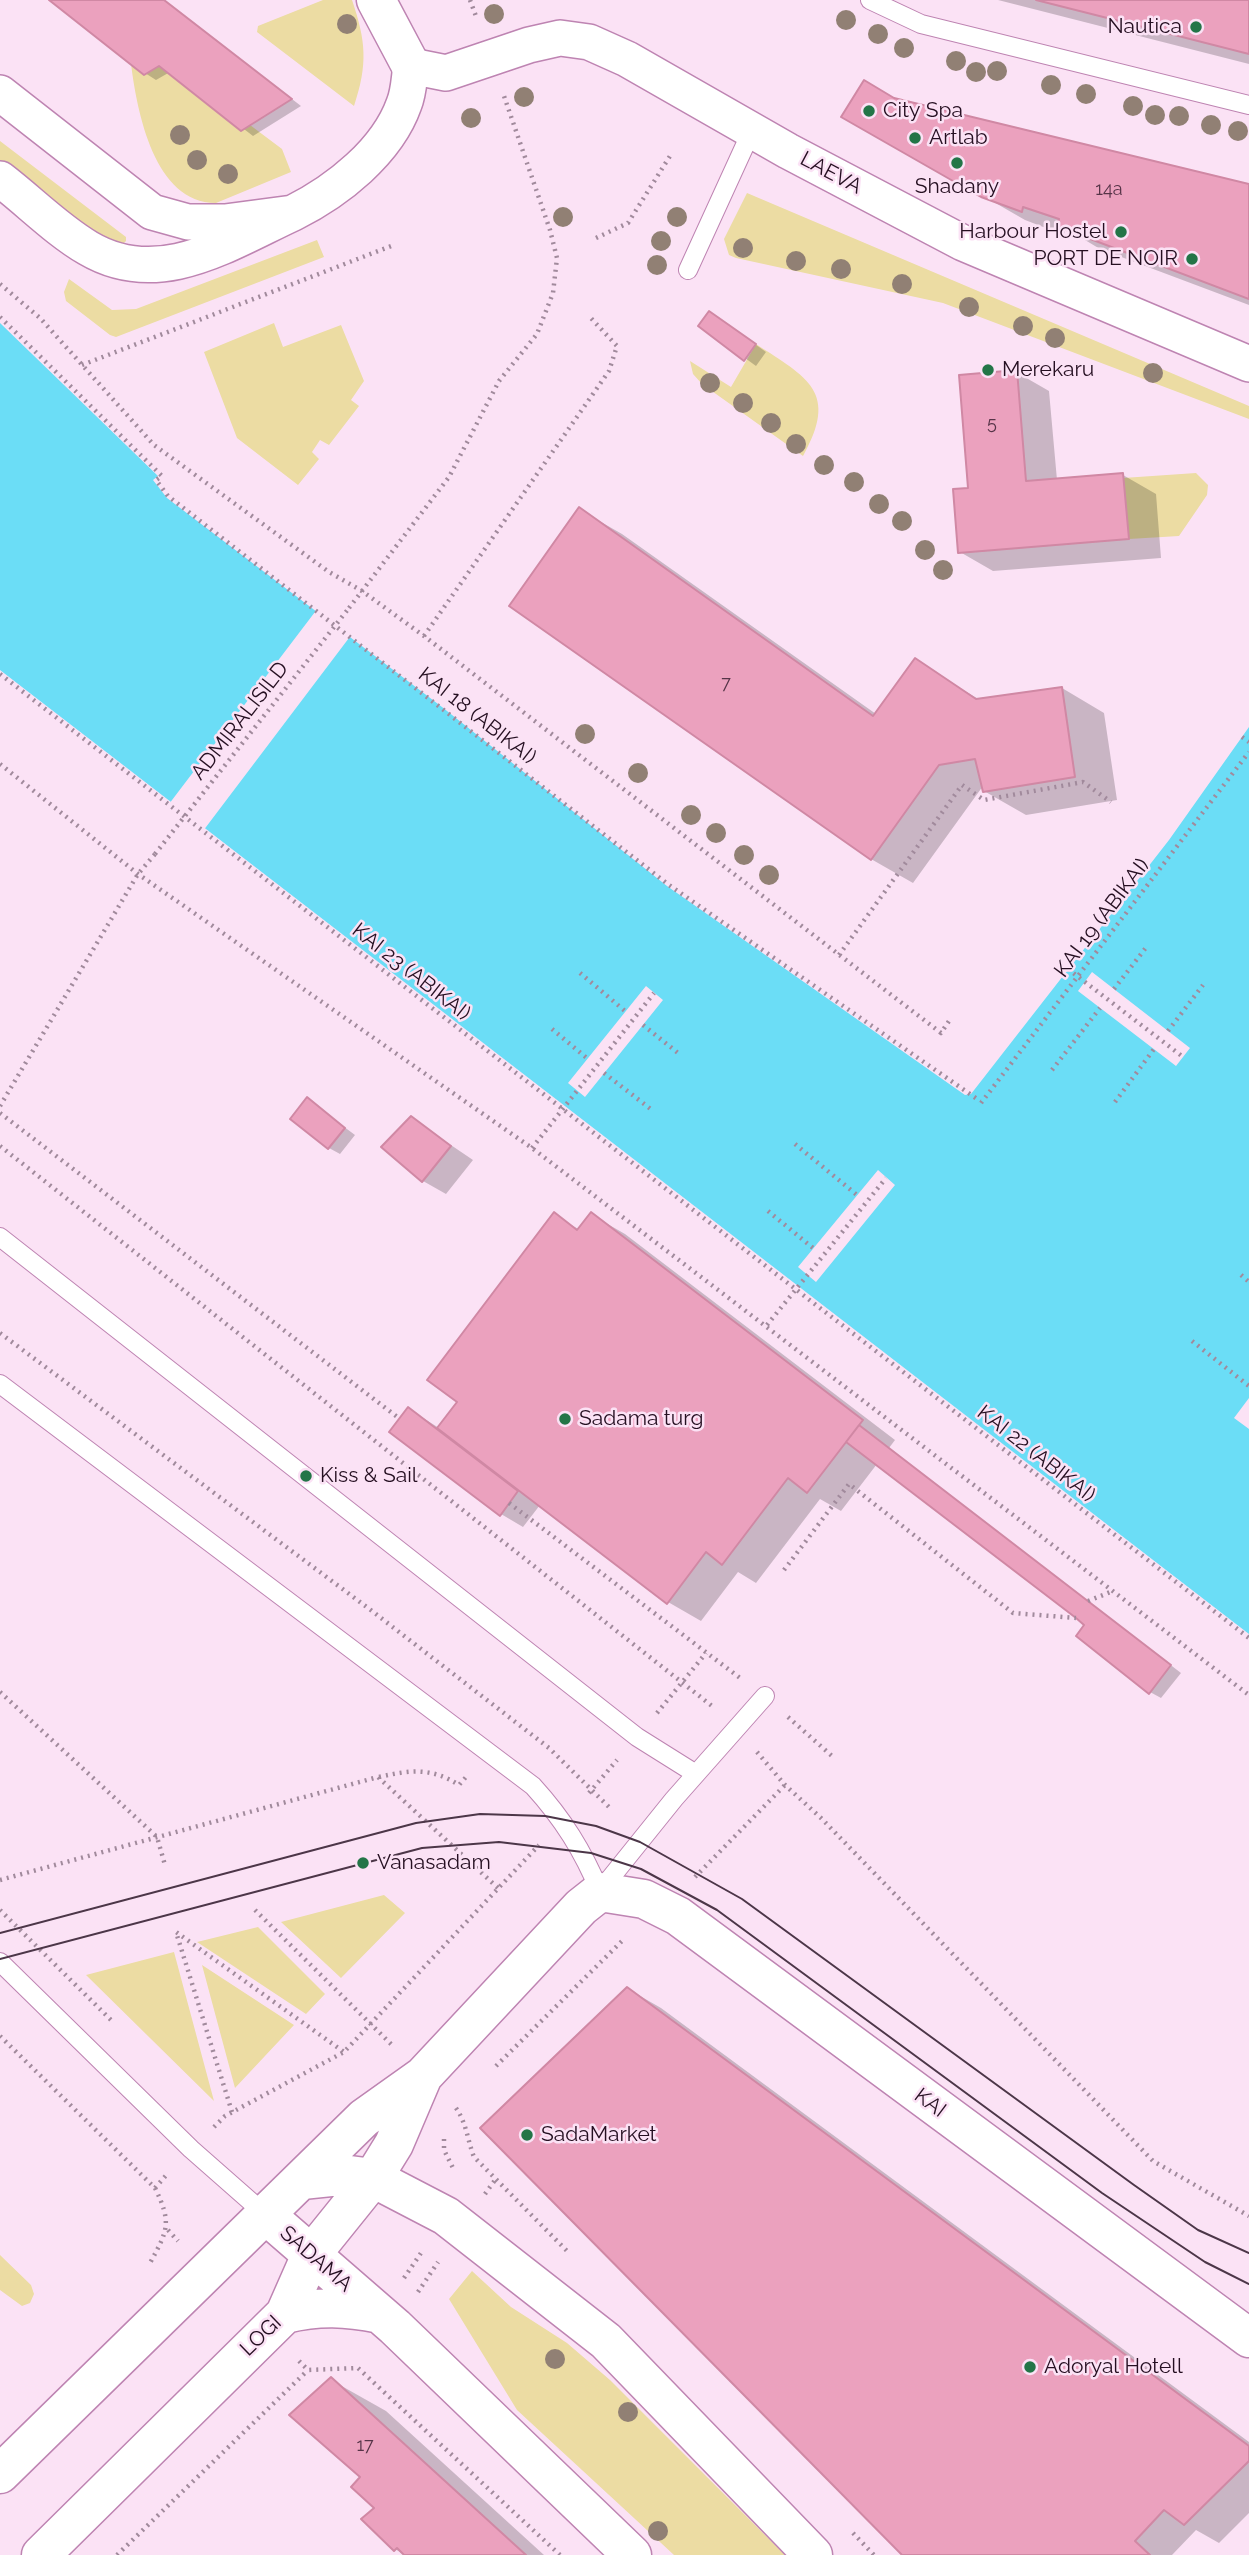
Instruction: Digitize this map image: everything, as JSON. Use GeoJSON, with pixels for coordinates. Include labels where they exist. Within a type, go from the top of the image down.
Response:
{"type":"FeatureCollection","features":[{"type":"Feature","properties":{"kind":"street"},"geometry":{"type":"LineString","coordinates":[[376,0],[411,66]]}},
{"type":"Feature","properties":{"kind":"street"},"geometry":{"type":"LineString","coordinates":[[0,179],[87,248],[119,263],[141,266],[190,261],[318,201],[373,154],[385,139],[405,103],[411,66],[404,0]]}},
{"type":"Feature","properties":{"kind":"street","name":"LAEVA"},"geometry":{"type":"LineString","coordinates":[[411,66],[446,73],[560,38],[589,42],[627,60],[963,243],[1249,364]]}},
{"type":"Feature","properties":{"kind":"street"},"geometry":{"type":"LineString","coordinates":[[0,93],[152,212],[188,222],[225,222],[293,213]]}},
{"type":"Feature","properties":{"kind":"street","name":"LOGI"},"geometry":{"type":"LineString","coordinates":[[0,2474],[364,2118],[423,2076],[581,1906],[600,1892]]}},
{"type":"Feature","properties":{"kind":"street","name":"KAI"},"geometry":{"type":"LineString","coordinates":[[600,1892],[644,1899],[678,1916],[1249,2339]]}},
{"type":"Feature","properties":{"kind":"street","name":"LOGI"},"geometry":{"type":"LineString","coordinates":[[41,2555],[276,2321],[311,2255],[373,2178],[394,2144],[423,2076]]}},
{"type":"Feature","properties":{"kind":"street"},"geometry":{"type":"LineString","coordinates":[[302,2179],[350,2175],[373,2178],[446,2216],[461,2227],[606,2341],[813,2555]]}},
{"type":"Feature","properties":{"kind":"street","name":"SADAMA"},"geometry":{"type":"LineString","coordinates":[[266,2215],[387,2320],[632,2555]]}},
{"type":"Feature","properties":{"kind":"street"},"geometry":{"type":"LineString","coordinates":[[276,2321],[312,2307],[342,2306],[387,2320]]}},
{"type":"Feature","properties":{"kind":"lane"},"geometry":{"type":"LineString","coordinates":[[870,0],[920,24],[1249,105]]}},
{"type":"Feature","properties":{"kind":"lane"},"geometry":{"type":"LineString","coordinates":[[688,271],[752,130]]}},
{"type":"Feature","properties":{"kind":"lane"},"geometry":{"type":"LineString","coordinates":[[0,1237],[637,1737],[696,1774]]}},
{"type":"Feature","properties":{"kind":"lane"},"geometry":{"type":"LineString","coordinates":[[0,1384],[349,1640],[533,1786],[563,1819],[582,1851],[600,1892],[696,1774],[765,1696]]}},
{"type":"Feature","properties":{"kind":"lane","name":"SADAMA"},"geometry":{"type":"LineString","coordinates":[[0,1962],[191,2149],[266,2215]]}},
{"type":"Feature","properties":{"kind":"path","name":"ADMIRALISILD"},"geometry":{"type":"LineString","coordinates":[[0,1106],[138,874],[449,477],[499,381],[537,334],[554,293],[557,258],[550,230],[470,0]]}},
{"type":"Feature","properties":{"kind":"path"},"geometry":{"type":"LineString","coordinates":[[596,238],[628,223],[670,156]]}},
{"type":"Feature","properties":{"kind":"path"},"geometry":{"type":"LineString","coordinates":[[82,365],[394,245]]}},
{"type":"Feature","properties":{"kind":"path"},"geometry":{"type":"LineString","coordinates":[[0,284],[40,318],[154,445],[329,572],[362,590],[424,636],[941,1033],[949,1021]]}},
{"type":"Feature","properties":{"kind":"path"},"geometry":{"type":"LineString","coordinates":[[424,636],[610,371],[617,346],[588,315]]}},
{"type":"Feature","properties":{"kind":"path","name":"KAI 18 (ABIKAI)"},"geometry":{"type":"LineString","coordinates":[[0,317],[162,476],[156,480],[168,496],[669,885],[980,1102]]}},
{"type":"Feature","properties":{"kind":"path","name":"KAI 23 (ABIKAI)"},"geometry":{"type":"LineString","coordinates":[[0,674],[803,1295]]}},
{"type":"Feature","properties":{"kind":"path"},"geometry":{"type":"LineString","coordinates":[[1242,737],[1249,742]]}},
{"type":"Feature","properties":{"kind":"path","name":"KAI 19 (ABIKAI)"},"geometry":{"type":"LineString","coordinates":[[980,1102],[1249,752]]}},
{"type":"Feature","properties":{"kind":"path"},"geometry":{"type":"LineString","coordinates":[[0,764],[138,874],[532,1148],[1249,1695]]}},
{"type":"Feature","properties":{"kind":"path"},"geometry":{"type":"LineString","coordinates":[[839,956],[962,785],[984,800],[1083,782],[1111,802]]}},
{"type":"Feature","properties":{"kind":"path"},"geometry":{"type":"LineString","coordinates":[[1114,989],[1148,945]]}},
{"type":"Feature","properties":{"kind":"path"},"geometry":{"type":"LineString","coordinates":[[1068,969],[1183,1057]]}},
{"type":"Feature","properties":{"kind":"path"},"geometry":{"type":"LineString","coordinates":[[580,973],[625,1011]]}},
{"type":"Feature","properties":{"kind":"path"},"geometry":{"type":"LineString","coordinates":[[1168,1031],[1203,985]]}},
{"type":"Feature","properties":{"kind":"path"},"geometry":{"type":"LineString","coordinates":[[532,1148],[654,993]]}},
{"type":"Feature","properties":{"kind":"path"},"geometry":{"type":"LineString","coordinates":[[1052,1070],[1100,1008]]}},
{"type":"Feature","properties":{"kind":"path"},"geometry":{"type":"LineString","coordinates":[[643,1025],[678,1053]]}},
{"type":"Feature","properties":{"kind":"path"},"geometry":{"type":"LineString","coordinates":[[552,1029],[588,1059]]}},
{"type":"Feature","properties":{"kind":"path"},"geometry":{"type":"LineString","coordinates":[[1115,1102],[1154,1049]]}},
{"type":"Feature","properties":{"kind":"path"},"geometry":{"type":"LineString","coordinates":[[604,1073],[652,1110]]}},
{"type":"Feature","properties":{"kind":"path"},"geometry":{"type":"LineString","coordinates":[[0,1114],[400,1419]]}},
{"type":"Feature","properties":{"kind":"path"},"geometry":{"type":"LineString","coordinates":[[795,1144],[857,1195]]}},
{"type":"Feature","properties":{"kind":"path"},"geometry":{"type":"LineString","coordinates":[[0,1146],[737,1727],[785,1785],[821,1818],[1153,2161],[1249,2217]]}},
{"type":"Feature","properties":{"kind":"path"},"geometry":{"type":"LineString","coordinates":[[767,1325],[886,1178]]}},
{"type":"Feature","properties":{"kind":"path"},"geometry":{"type":"LineString","coordinates":[[768,1211],[813,1248]]}},
{"type":"Feature","properties":{"kind":"path"},"geometry":{"type":"LineString","coordinates":[[1241,1275],[1249,1282]]}},
{"type":"Feature","properties":{"kind":"path","name":"KAI 22 (ABIKAI)"},"geometry":{"type":"LineString","coordinates":[[803,1295],[1249,1638]]}},
{"type":"Feature","properties":{"kind":"path"},"geometry":{"type":"LineString","coordinates":[[0,1333],[549,1748],[611,1809]]}},
{"type":"Feature","properties":{"kind":"path"},"geometry":{"type":"LineString","coordinates":[[1192,1341],[1249,1386]]}},
{"type":"Feature","properties":{"kind":"path"},"geometry":{"type":"LineString","coordinates":[[783,1570],[849,1484],[1013,1614],[1076,1618]]}},
{"type":"Feature","properties":{"kind":"path"},"geometry":{"type":"LineString","coordinates":[[509,1503],[706,1653]]}},
{"type":"Feature","properties":{"kind":"path"},"geometry":{"type":"LineString","coordinates":[[1088,1601],[1114,1591]]}},
{"type":"Feature","properties":{"kind":"path"},"geometry":{"type":"LineString","coordinates":[[0,1692],[157,1837],[165,1865]]}},
{"type":"Feature","properties":{"kind":"path"},"geometry":{"type":"LineString","coordinates":[[0,1880],[378,1777],[499,1889]]}},
{"type":"Feature","properties":{"kind":"path"},"geometry":{"type":"LineString","coordinates":[[155,2188],[191,2149],[232,2112],[344,2052],[563,1819]]}},
{"type":"Feature","properties":{"kind":"path"},"geometry":{"type":"LineString","coordinates":[[255,1910],[423,2076]]}},
{"type":"Feature","properties":{"kind":"path"},"geometry":{"type":"LineString","coordinates":[[232,2112],[176,1932],[344,2052]]}},
{"type":"Feature","properties":{"kind":"path"},"geometry":{"type":"LineString","coordinates":[[0,2036],[155,2188],[164,2208],[168,2230],[208,2270]]}},
{"type":"Feature","properties":{"kind":"path"},"geometry":{"type":"LineString","coordinates":[[358,2368],[387,2320],[495,2180]]}},
{"type":"Feature","properties":{"kind":"path"},"geometry":{"type":"LineString","coordinates":[[276,2321],[308,2370]]}},
{"type":"Feature","properties":{"kind":"path"},"geometry":{"type":"LineString","coordinates":[[117,2555],[308,2370],[358,2368],[560,2555]]}},
{"type":"Feature","properties":{"kind":"shaded area"},"geometry":{"type":"Polygon","coordinates":[[[323,0],[352,0],[357,15],[364,53],[362,77],[354,106],[257,32],[258,26],[323,0]]]}},
{"type":"Feature","properties":{"kind":"shaded area"},"geometry":{"type":"Polygon","coordinates":[[[131,64],[159,66],[250,125],[282,149],[291,172],[216,203],[195,199],[177,188],[163,171],[144,129],[131,64]]]}},
{"type":"Feature","properties":{"kind":"shaded area"},"geometry":{"type":"Polygon","coordinates":[[[0,141],[126,237],[126,241],[122,245],[92,232],[0,162],[0,141]]]}},
{"type":"Feature","properties":{"kind":"shaded area"},"geometry":{"type":"Polygon","coordinates":[[[747,193],[1249,406],[1249,419],[943,303],[729,255],[724,239],[747,193]]]}},
{"type":"Feature","properties":{"kind":"shaded area"},"geometry":{"type":"Polygon","coordinates":[[[317,240],[324,257],[116,337],[66,301],[64,292],[69,279],[112,310],[136,309],[317,240]]]}},
{"type":"Feature","properties":{"kind":"shaded area"},"geometry":{"type":"Polygon","coordinates":[[[274,323],[283,347],[341,325],[364,381],[351,400],[359,406],[329,445],[320,440],[312,452],[319,459],[298,485],[237,438],[204,352],[274,323]]]}},
{"type":"Feature","properties":{"kind":"shaded area"},"geometry":{"type":"Polygon","coordinates":[[[756,344],[803,378],[818,401],[818,416],[803,456],[702,384],[693,374],[690,361],[731,387],[756,344]]]}},
{"type":"Feature","properties":{"kind":"shaded area"},"geometry":{"type":"Polygon","coordinates":[[[1196,473],[1208,485],[1207,495],[1179,536],[1129,539],[1123,478],[1196,473]]]}},
{"type":"Feature","properties":{"kind":"shaded area"},"geometry":{"type":"Polygon","coordinates":[[[384,1895],[405,1913],[341,1978],[281,1922],[384,1895]]]}},
{"type":"Feature","properties":{"kind":"shaded area"},"geometry":{"type":"Polygon","coordinates":[[[258,1927],[325,1994],[306,2014],[197,1942],[258,1927]]]}},
{"type":"Feature","properties":{"kind":"shaded area"},"geometry":{"type":"Polygon","coordinates":[[[174,1952],[214,2101],[86,1975],[174,1952]]]}},
{"type":"Feature","properties":{"kind":"shaded area"},"geometry":{"type":"Polygon","coordinates":[[[202,1965],[294,2025],[235,2088],[202,1965]]]}},
{"type":"Feature","properties":{"kind":"shaded area"},"geometry":{"type":"Polygon","coordinates":[[[0,2255],[31,2285],[34,2294],[30,2303],[22,2306],[0,2290],[0,2255]]]}},
{"type":"Feature","properties":{"kind":"shaded area"},"geometry":{"type":"Polygon","coordinates":[[[472,2271],[511,2307],[567,2343],[610,2380],[785,2555],[674,2555],[517,2410],[449,2299],[472,2271]]]}},
{"type":"Feature","properties":{"kind":"water"},"geometry":{"type":"Polygon","coordinates":[[[0,323],[158,476],[153,480],[167,498],[442,707],[667,886],[965,1095],[971,1094],[1169,840],[1249,727],[1249,1634],[0,670],[0,323]]]}},
{"type":"Feature","properties":{"kind":"pier"},"geometry":{"type":"Polygon","coordinates":[[[318,608],[352,634],[203,831],[169,804],[318,608]]]}},
{"type":"Feature","properties":{"kind":"pier"},"geometry":{"type":"Polygon","coordinates":[[[1092,972],[1190,1048],[1176,1066],[1078,991],[1092,972]]]}},
{"type":"Feature","properties":{"kind":"pier"},"geometry":{"type":"Polygon","coordinates":[[[646,986],[663,1000],[585,1097],[568,1083],[646,986]]]}},
{"type":"Feature","properties":{"kind":"pier"},"geometry":{"type":"Polygon","coordinates":[[[878,1170],[895,1185],[816,1282],[798,1267],[878,1170]]]}},
{"type":"Feature","properties":{"kind":"pier"},"geometry":{"type":"Polygon","coordinates":[[[1249,1398],[1249,1429],[1234,1418],[1249,1398]]]}},
{"type":"Feature","properties":{"kind":"building"},"geometry":{"type":"Polygon","coordinates":[[[49,0],[164,0],[292,99],[241,131],[159,66],[144,75],[49,0]]]}},
{"type":"Feature","properties":{"kind":"building","name":"Nautica"},"geometry":{"type":"Polygon","coordinates":[[[1036,0],[1249,0],[1249,54],[1135,25],[1036,0]]]}},
{"type":"Feature","properties":{"kind":"building"},"geometry":{"type":"Polygon","coordinates":[[[864,80],[894,98],[1249,184],[1249,299],[1056,226],[1059,219],[1023,207],[1022,212],[981,197],[841,117],[864,80]]]}},
{"type":"Feature","properties":{"kind":"building"},"geometry":{"type":"Polygon","coordinates":[[[709,311],[756,344],[744,361],[698,326],[709,311]]]}},
{"type":"Feature","properties":{"kind":"building"},"geometry":{"type":"Polygon","coordinates":[[[1017,370],[1026,481],[1123,473],[1129,539],[958,553],[953,489],[968,488],[959,375],[1017,370]]]}},
{"type":"Feature","properties":{"kind":"building"},"geometry":{"type":"Polygon","coordinates":[[[579,507],[873,716],[915,658],[976,699],[1062,687],[1075,777],[983,792],[975,759],[939,765],[871,860],[509,606],[579,507]]]}},
{"type":"Feature","properties":{"kind":"building"},"geometry":{"type":"Polygon","coordinates":[[[307,1097],[345,1128],[328,1149],[290,1119],[307,1097]]]}},
{"type":"Feature","properties":{"kind":"building"},"geometry":{"type":"Polygon","coordinates":[[[411,1116],[451,1146],[422,1182],[381,1147],[411,1116]]]}},
{"type":"Feature","properties":{"kind":"building"},"geometry":{"type":"Polygon","coordinates":[[[554,1212],[577,1230],[591,1212],[863,1420],[807,1493],[788,1478],[722,1565],[706,1552],[667,1604],[437,1428],[457,1402],[427,1380],[554,1212]]]}},
{"type":"Feature","properties":{"kind":"building"},"geometry":{"type":"Polygon","coordinates":[[[408,1407],[518,1491],[500,1516],[389,1432],[408,1407]]]}},
{"type":"Feature","properties":{"kind":"building"},"geometry":{"type":"Polygon","coordinates":[[[859,1425],[1171,1665],[1149,1694],[1076,1636],[1084,1625],[1076,1618],[846,1442],[859,1425]]]}},
{"type":"Feature","properties":{"kind":"building"},"geometry":{"type":"Polygon","coordinates":[[[627,1987],[1249,2446],[1249,2461],[1184,2525],[1164,2510],[1135,2541],[1150,2555],[902,2555],[480,2128],[627,1987]]]}},
{"type":"Feature","properties":{"kind":"building"},"geometry":{"type":"Polygon","coordinates":[[[331,2377],[526,2555],[404,2555],[397,2548],[394,2551],[361,2519],[374,2508],[351,2487],[360,2477],[289,2415],[331,2377]]]}},
{"type":"Feature","properties":{"kind":"tram line"},"geometry":{"type":"LineString","coordinates":[[0,1933],[416,1823],[480,1814],[545,1816],[596,1826],[640,1842],[742,1899],[1198,2230],[1249,2253]]}},
{"type":"Feature","properties":{"kind":"tram line"},"geometry":{"type":"LineString","coordinates":[[0,1959],[422,1848],[499,1842],[591,1853],[641,1869],[717,1910],[1102,2193],[1205,2262],[1249,2284]]}},
{"type":"Feature","properties":{"kind":"place","name":"Nautica"},"geometry":{"type":"Point","coordinates":[1196,27]}},
{"type":"Feature","properties":{"kind":"place","name":"City Spa"},"geometry":{"type":"Point","coordinates":[869,111]}},
{"type":"Feature","properties":{"kind":"place","name":"Artlab"},"geometry":{"type":"Point","coordinates":[915,138]}},
{"type":"Feature","properties":{"kind":"place","name":"Shadany"},"geometry":{"type":"Point","coordinates":[957,163]}},
{"type":"Feature","properties":{"kind":"place","name":"Harbour Hostel"},"geometry":{"type":"Point","coordinates":[1121,232]}},
{"type":"Feature","properties":{"kind":"place","name":"PORT DE NOIR"},"geometry":{"type":"Point","coordinates":[1192,259]}},
{"type":"Feature","properties":{"kind":"place","name":"Merekaru"},"geometry":{"type":"Point","coordinates":[988,370]}},
{"type":"Feature","properties":{"kind":"place","name":"Sadama turg"},"geometry":{"type":"Point","coordinates":[565,1419]}},
{"type":"Feature","properties":{"kind":"place","name":"Kiss & Sail"},"geometry":{"type":"Point","coordinates":[306,1476]}},
{"type":"Feature","properties":{"kind":"place","name":"Vanasadam"},"geometry":{"type":"Point","coordinates":[363,1863]}},
{"type":"Feature","properties":{"kind":"place","name":"SadaMarket"},"geometry":{"type":"Point","coordinates":[527,2135]}},
{"type":"Feature","properties":{"kind":"place","name":"Adoryal Hotell"},"geometry":{"type":"Point","coordinates":[1030,2367]}}]}
